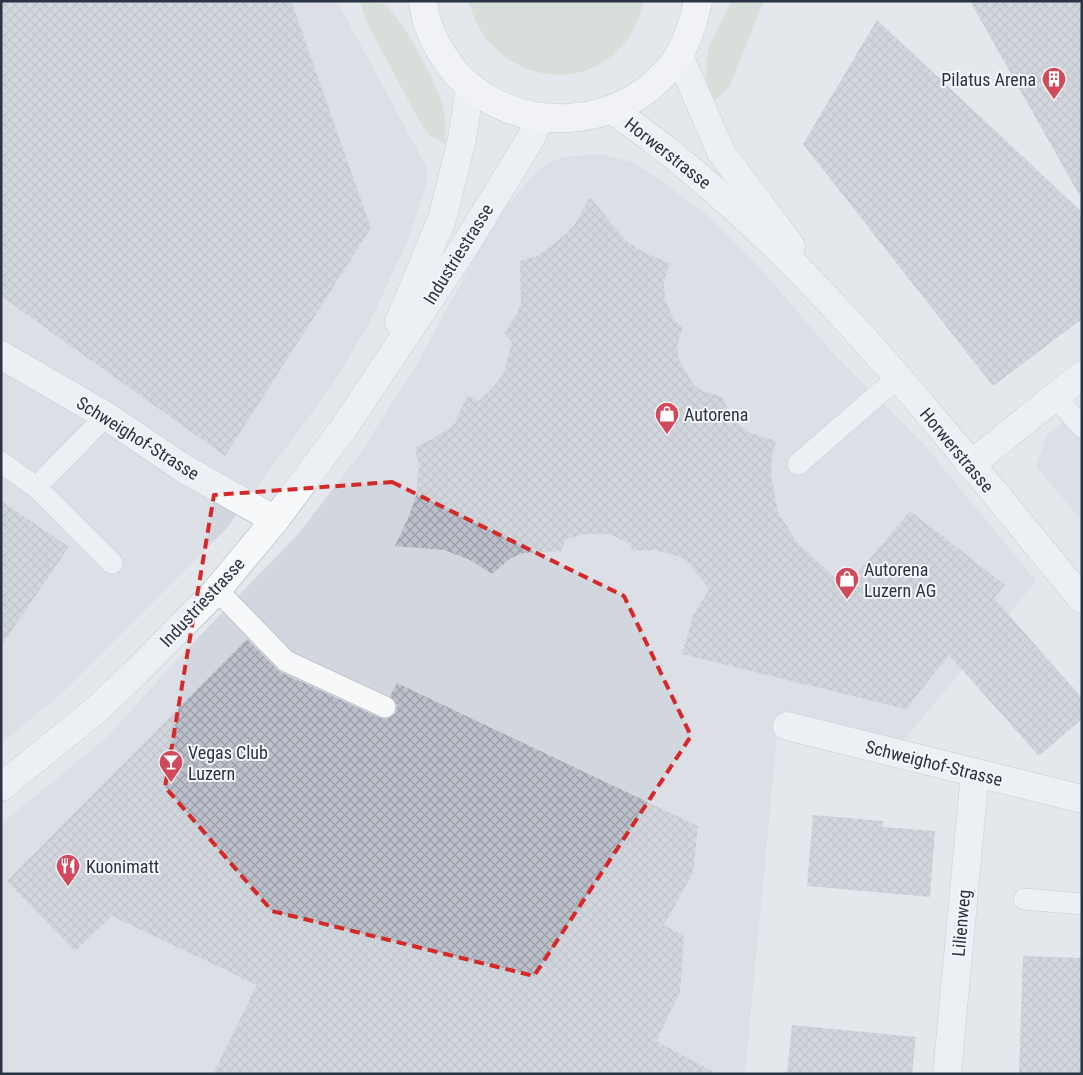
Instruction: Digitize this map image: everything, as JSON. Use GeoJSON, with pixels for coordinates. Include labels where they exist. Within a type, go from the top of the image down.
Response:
{"type":"FeatureCollection","features":[{"type":"Feature","properties":{"kind":"main road"},"geometry":{"type":"LineString","coordinates":[[421,3],[440,50],[470,87],[503,108],[540,118],[576,119],[612,110],[638,97],[660,78],[679,55],[701,8]]}},
{"type":"Feature","properties":{"kind":"street","name":"Horwerstrasse"},"geometry":{"type":"LineString","coordinates":[[679,55],[694,94],[721,152],[832,302],[1082,599]]}},
{"type":"Feature","properties":{"kind":"street","name":"Industriestrasse"},"geometry":{"type":"LineString","coordinates":[[370,387],[442,219],[462,139],[470,87]]}},
{"type":"Feature","properties":{"kind":"street","name":"Horwerstrasse"},"geometry":{"type":"LineString","coordinates":[[612,110],[648,135],[711,185],[832,302]]}},
{"type":"Feature","properties":{"kind":"street","name":"Industriestrasse"},"geometry":{"type":"LineString","coordinates":[[1,787],[96,710],[217,590],[275,520],[343,429],[463,249],[531,138],[540,118]]}},
{"type":"Feature","properties":{"kind":"street","name":"Schweighof-Strasse"},"geometry":{"type":"LineString","coordinates":[[1,355],[106,416],[183,468],[275,520]]}},
{"type":"Feature","properties":{"kind":"street"},"geometry":{"type":"LineString","coordinates":[[970,465],[1082,374]]}},
{"type":"Feature","properties":{"kind":"street","name":"Schweighof-Strasse"},"geometry":{"type":"LineString","coordinates":[[787,726],[1082,799]]}},
{"type":"Feature","properties":{"kind":"street","name":"Lilienweg"},"geometry":{"type":"LineString","coordinates":[[948,1074],[975,773]]}},
{"type":"Feature","properties":{"kind":"lane"},"geometry":{"type":"LineString","coordinates":[[798,464],[897,378]]}},
{"type":"Feature","properties":{"kind":"lane"},"geometry":{"type":"LineString","coordinates":[[1055,396],[1082,427]]}},
{"type":"Feature","properties":{"kind":"lane"},"geometry":{"type":"LineString","coordinates":[[36,486],[106,416]]}},
{"type":"Feature","properties":{"kind":"lane"},"geometry":{"type":"LineString","coordinates":[[1,462],[36,486],[112,563]]}},
{"type":"Feature","properties":{"kind":"lane"},"geometry":{"type":"LineString","coordinates":[[217,590],[286,661],[385,707]]}},
{"type":"Feature","properties":{"kind":"lane"},"geometry":{"type":"LineString","coordinates":[[1024,899],[1082,904]]}},
{"type":"Feature","properties":{"kind":"highlighted area"},"geometry":{"type":"Polygon","coordinates":[[[392,482],[624,596],[691,736],[534,976],[272,911],[165,787],[214,495],[392,482]]]}},
{"type":"Feature","properties":{"kind":"shaded area"},"geometry":{"type":"Polygon","coordinates":[[[1,1],[337,1],[427,168],[426,185],[408,240],[368,326],[333,384],[226,529],[64,691],[1,744],[1,1]]]}},
{"type":"Feature","properties":{"kind":"shaded area"},"geometry":{"type":"Polygon","coordinates":[[[601,154],[631,162],[655,176],[708,216],[768,277],[833,353],[926,447],[1036,581],[903,741],[779,715],[745,1074],[1,1074],[1,824],[106,738],[176,661],[299,533],[359,455],[417,364],[506,200],[511,202],[536,172],[548,163],[565,157],[601,154]]]}},
{"type":"Feature","properties":{"kind":"shaded area"},"geometry":{"type":"Polygon","coordinates":[[[1082,407],[1082,521],[1036,466],[1047,434],[1082,407]]]}},
{"type":"Feature","properties":{"kind":"green space"},"geometry":{"type":"Polygon","coordinates":[[[360,1],[379,1],[388,8],[415,47],[442,102],[445,118],[445,144],[429,135],[421,124],[367,23],[360,1]]]}},
{"type":"Feature","properties":{"kind":"green space"},"geometry":{"type":"Polygon","coordinates":[[[469,1],[644,1],[629,38],[620,48],[600,64],[577,73],[554,75],[531,70],[510,60],[492,45],[478,25],[469,1]]]}},
{"type":"Feature","properties":{"kind":"green space"},"geometry":{"type":"Polygon","coordinates":[[[732,1],[764,1],[730,86],[711,104],[706,78],[708,49],[732,1]]]}},
{"type":"Feature","properties":{"kind":"building"},"geometry":{"type":"Polygon","coordinates":[[[1,1],[291,1],[371,228],[225,456],[1,296],[1,1]]]}},
{"type":"Feature","properties":{"kind":"building","name":"Pilatus Arena"},"geometry":{"type":"Polygon","coordinates":[[[970,1],[1082,1],[1082,200],[970,1]]]}},
{"type":"Feature","properties":{"kind":"building"},"geometry":{"type":"Polygon","coordinates":[[[877,20],[1082,212],[1082,319],[993,386],[803,144],[877,20]]]}},
{"type":"Feature","properties":{"kind":"building"},"geometry":{"type":"Polygon","coordinates":[[[590,197],[625,240],[643,252],[669,263],[664,284],[665,299],[674,321],[683,326],[677,347],[679,360],[694,385],[702,391],[722,397],[731,416],[747,432],[776,441],[772,455],[771,475],[778,512],[797,543],[846,587],[910,511],[1005,585],[994,598],[1082,698],[1082,719],[1039,756],[949,655],[906,709],[682,654],[693,616],[709,589],[691,565],[681,557],[655,550],[633,551],[630,544],[610,534],[586,534],[566,539],[561,551],[523,553],[511,558],[492,574],[470,560],[444,550],[395,546],[416,496],[419,465],[415,448],[448,430],[455,423],[467,396],[479,401],[497,383],[504,372],[512,342],[504,333],[517,314],[521,302],[520,261],[538,256],[566,234],[575,224],[590,197]]]}},
{"type":"Feature","properties":{"kind":"building"},"geometry":{"type":"Polygon","coordinates":[[[1,501],[69,547],[1,646],[1,501]]]}},
{"type":"Feature","properties":{"kind":"building"},"geometry":{"type":"Polygon","coordinates":[[[247,639],[280,672],[380,718],[387,719],[396,713],[397,705],[390,696],[397,683],[698,826],[693,873],[664,925],[684,936],[680,992],[656,1041],[717,1074],[213,1074],[257,985],[112,916],[75,951],[7,881],[247,639]]]}},
{"type":"Feature","properties":{"kind":"building"},"geometry":{"type":"Polygon","coordinates":[[[813,815],[883,821],[883,827],[935,831],[930,897],[807,886],[813,815]]]}},
{"type":"Feature","properties":{"kind":"building"},"geometry":{"type":"Polygon","coordinates":[[[1023,956],[1082,958],[1082,1074],[1019,1074],[1023,956]]]}},
{"type":"Feature","properties":{"kind":"building"},"geometry":{"type":"Polygon","coordinates":[[[792,1025],[916,1037],[912,1074],[787,1074],[792,1025]]]}},
{"type":"Feature","properties":{"kind":"place","name":"Pilatus Arena"},"geometry":{"type":"Point","coordinates":[1054,100]}},
{"type":"Feature","properties":{"kind":"place","name":"Autorena"},"geometry":{"type":"Point","coordinates":[667,435]}},
{"type":"Feature","properties":{"kind":"place","name":"Autorena Luzern AG"},"geometry":{"type":"Point","coordinates":[847,600]}},
{"type":"Feature","properties":{"kind":"place","name":"Vegas Club Luzern"},"geometry":{"type":"Point","coordinates":[171,783]}},
{"type":"Feature","properties":{"kind":"place","name":"Kuonimatt"},"geometry":{"type":"Point","coordinates":[68,887]}}]}
